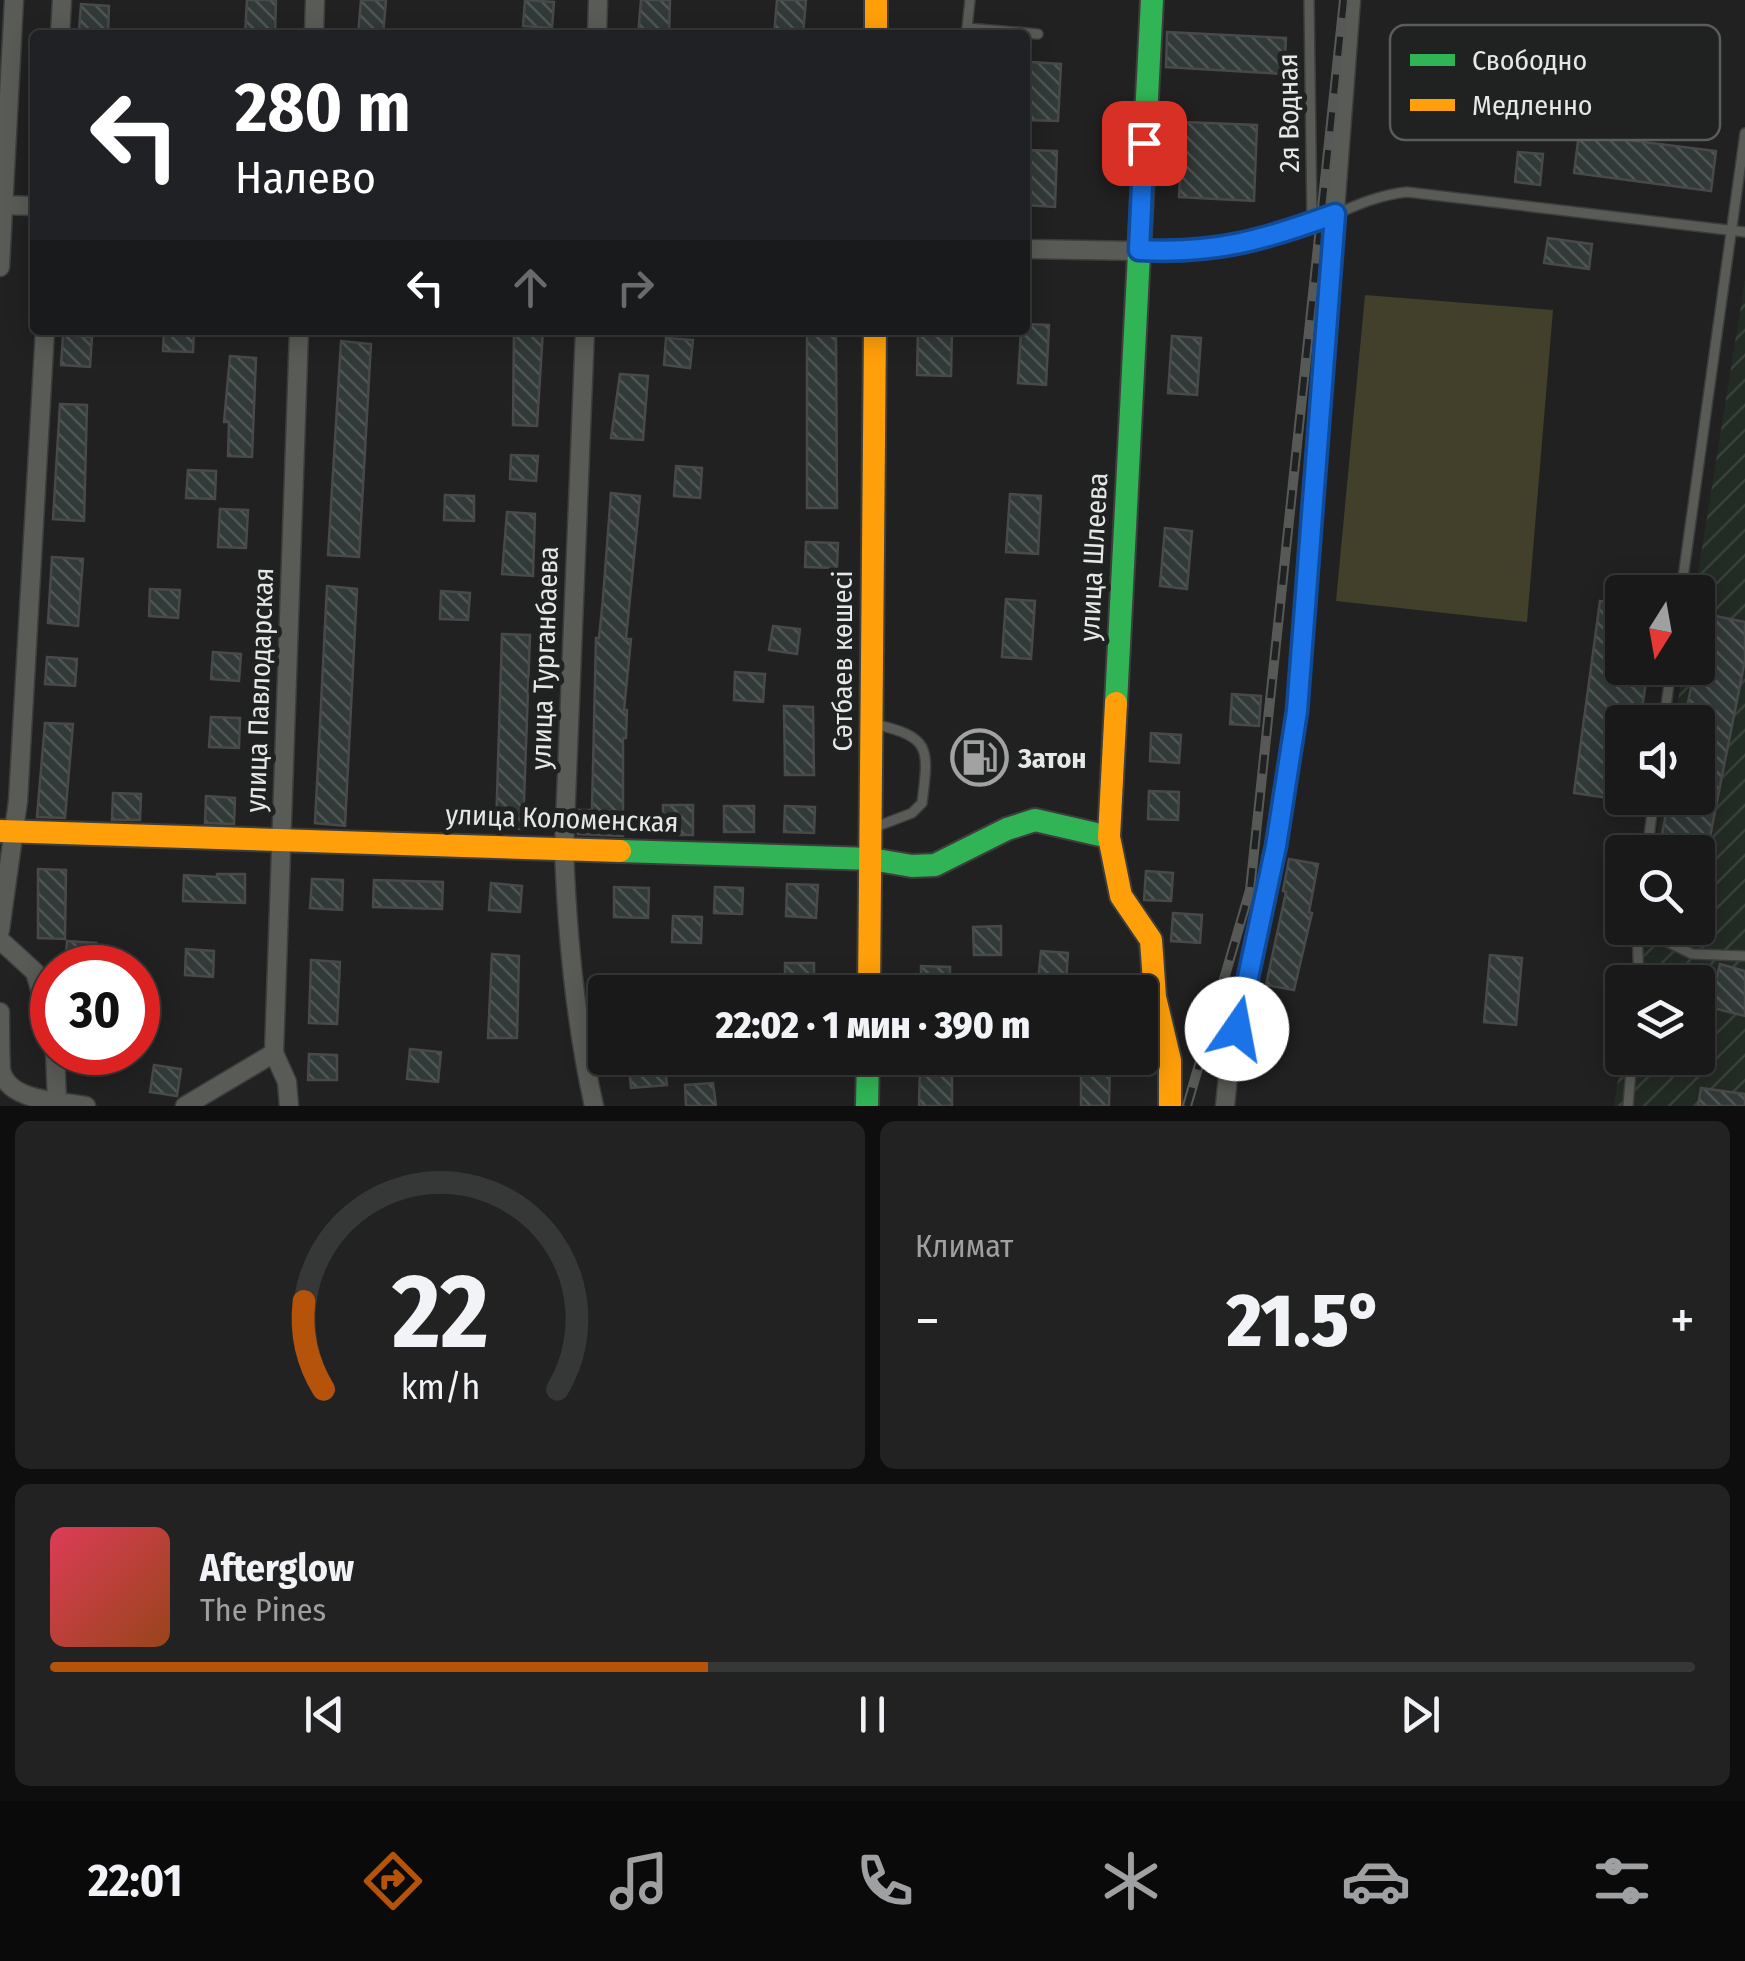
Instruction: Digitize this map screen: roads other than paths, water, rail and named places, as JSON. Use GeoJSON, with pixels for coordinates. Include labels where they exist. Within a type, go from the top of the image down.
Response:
{"type":"FeatureCollection","features":[{"type":"Feature","properties":{"kind":"street"},"geometry":{"type":"LineString","coordinates":[[0,267],[14,0]]}},
{"type":"Feature","properties":{"kind":"street"},"geometry":{"type":"LineString","coordinates":[[60,30],[62,0]]}},
{"type":"Feature","properties":{"kind":"street"},"geometry":{"type":"LineString","coordinates":[[314,30],[316,0]]}},
{"type":"Feature","properties":{"kind":"street"},"geometry":{"type":"LineString","coordinates":[[596,30],[598,0]]}},
{"type":"Feature","properties":{"kind":"street"},"geometry":{"type":"LineString","coordinates":[[876,0],[876,30]]}},
{"type":"Feature","properties":{"kind":"street","name":"улица Шлеева"},"geometry":{"type":"LineString","coordinates":[[1152,0],[1109,837],[1122,896],[1150,940],[1155,996],[1170,1060],[1170,1106]]}},
{"type":"Feature","properties":{"kind":"street"},"geometry":{"type":"LineString","coordinates":[[1225,1106],[1229,1066],[1276,846],[1297,711],[1351,0]]}},
{"type":"Feature","properties":{"kind":"street"},"geometry":{"type":"LineString","coordinates":[[2,205],[30,206]]}},
{"type":"Feature","properties":{"kind":"street"},"geometry":{"type":"LineString","coordinates":[[1030,248],[1139,250]]}},
{"type":"Feature","properties":{"kind":"street"},"geometry":{"type":"LineString","coordinates":[[0,930],[4,827],[18,801],[45,335]]}},
{"type":"Feature","properties":{"kind":"street","name":"улица Павлодарская"},"geometry":{"type":"LineString","coordinates":[[290,1106],[286,1082],[274,1053],[300,335]]}},
{"type":"Feature","properties":{"kind":"street","name":"улица Турганбаева"},"geometry":{"type":"LineString","coordinates":[[585,335],[564,848],[578,1035],[594,1106]]}},
{"type":"Feature","properties":{"kind":"street","name":"Сәтбаев көшесі"},"geometry":{"type":"LineString","coordinates":[[868,975],[875,335]]}},
{"type":"Feature","properties":{"kind":"street","name":"улица Коломенская"},"geometry":{"type":"LineString","coordinates":[[4,827],[870,859],[912,866],[935,865],[1034,820],[1109,837]]}},
{"type":"Feature","properties":{"kind":"street"},"geometry":{"type":"LineString","coordinates":[[0,940],[30,967]]}},
{"type":"Feature","properties":{"kind":"street"},"geometry":{"type":"LineString","coordinates":[[0,1012],[1,1070],[8,1086],[22,1094],[86,1106]]}},
{"type":"Feature","properties":{"kind":"street"},"geometry":{"type":"LineString","coordinates":[[185,1106],[274,1053]]}},
{"type":"Feature","properties":{"kind":"street"},"geometry":{"type":"LineString","coordinates":[[56,1075],[57,1100]]}},
{"type":"Feature","properties":{"kind":"street"},"geometry":{"type":"LineString","coordinates":[[867,1106],[868,1075]]}},
{"type":"Feature","properties":{"kind":"lane"},"geometry":{"type":"LineString","coordinates":[[970,0],[968,28],[991,30]]}},
{"type":"Feature","properties":{"kind":"lane","name":"2я Водная"},"geometry":{"type":"LineString","coordinates":[[1309,0],[1312,224]]}},
{"type":"Feature","properties":{"kind":"lane"},"geometry":{"type":"LineString","coordinates":[[1030,33],[1038,34]]}},
{"type":"Feature","properties":{"kind":"lane"},"geometry":{"type":"LineString","coordinates":[[1683,575],[1745,133]]}},
{"type":"Feature","properties":{"kind":"lane"},"geometry":{"type":"LineString","coordinates":[[1139,250],[1190,252],[1260,240],[1312,224],[1377,195],[1407,192],[1745,232]]}},
{"type":"Feature","properties":{"kind":"lane"},"geometry":{"type":"LineString","coordinates":[[871,829],[912,813],[922,803],[925,758],[918,737],[872,724]]}},
{"type":"Feature","properties":{"kind":"lane"},"geometry":{"type":"LineString","coordinates":[[1673,945],[1692,954],[1745,956]]}},
{"type":"Feature","properties":{"kind":"lane"},"geometry":{"type":"LineString","coordinates":[[1628,1106],[1631,1075]]}},
{"type":"Feature","properties":{"kind":"railway"},"geometry":{"type":"LineString","coordinates":[[1187,1106],[1250,890],[1344,0]]}},
{"type":"Feature","properties":{"kind":"place","name":"Затон"},"geometry":{"type":"Point","coordinates":[979,758]}}]}
